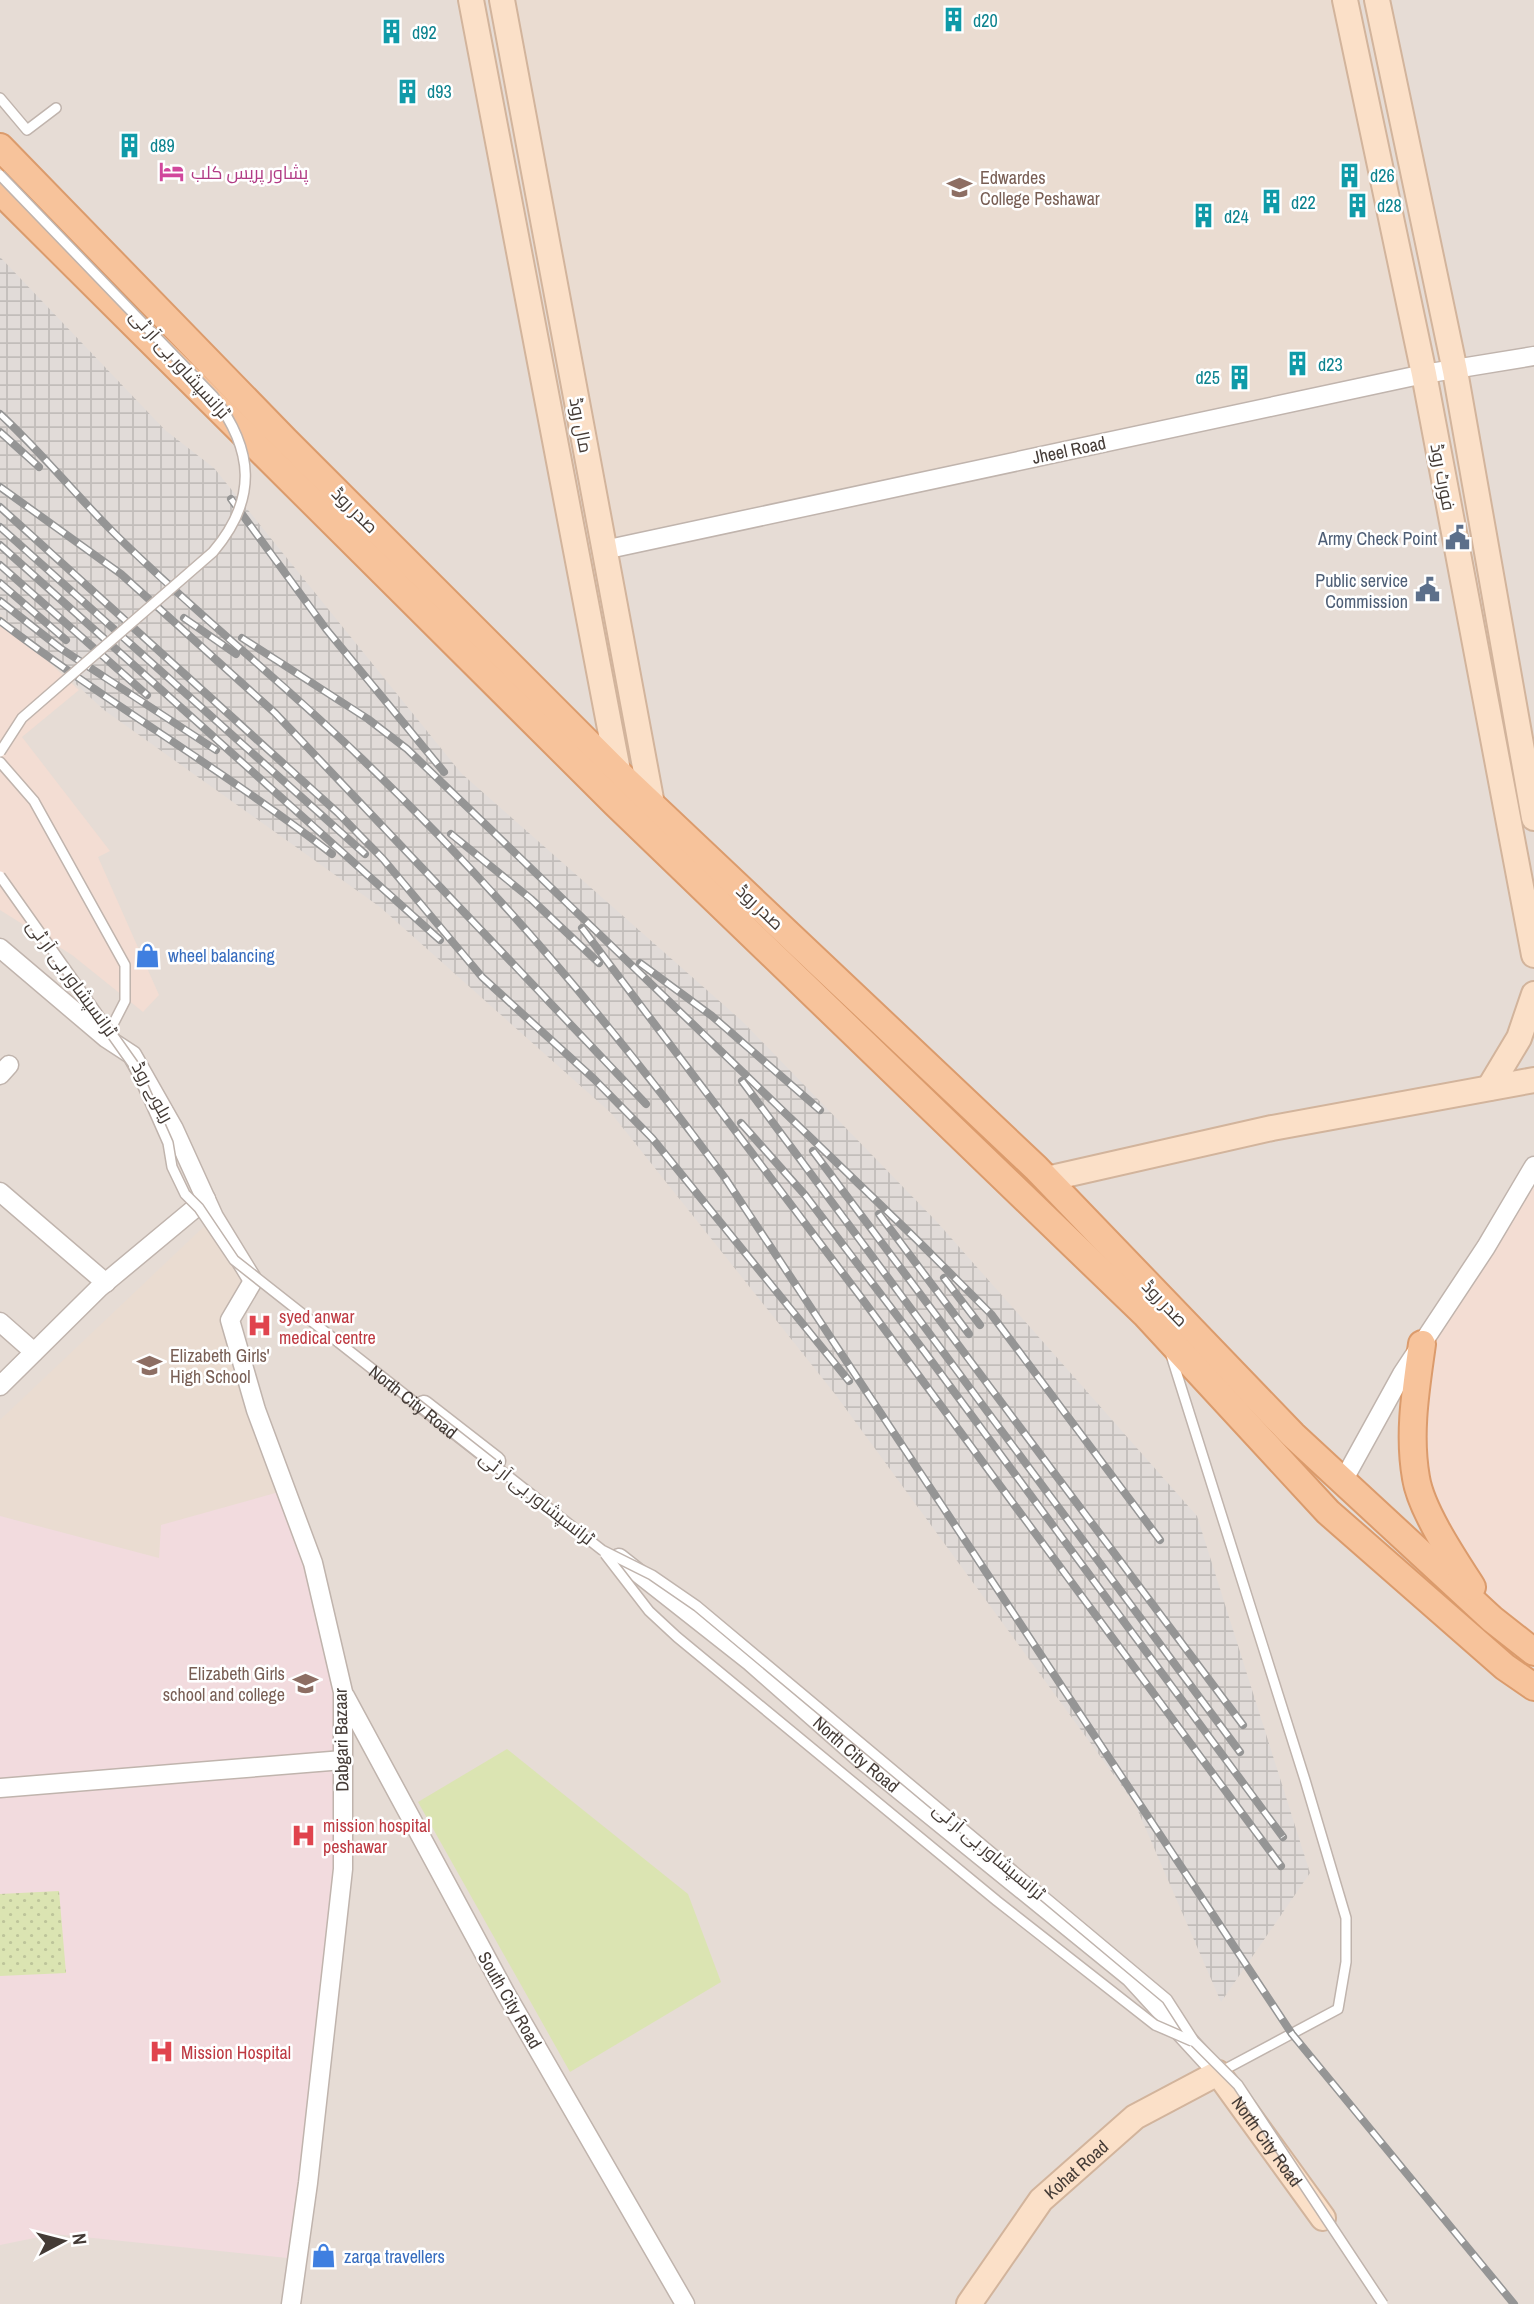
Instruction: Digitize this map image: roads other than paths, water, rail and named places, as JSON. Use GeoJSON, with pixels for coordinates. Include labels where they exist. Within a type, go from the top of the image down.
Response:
{"type":"FeatureCollection","features":[{"type":"Feature","properties":{"kind":"main road","name":"صدر روڈ"},"geometry":{"type":"LineString","coordinates":[[0,147],[285,440],[617,772],[664,849],[1164,1332],[1328,1512],[1505,1667],[1534,1687]]}},
{"type":"Feature","properties":{"kind":"main road","name":"صدر روڈ"},"geometry":{"type":"LineString","coordinates":[[0,191],[640,810],[1047,1179],[1188,1328],[1343,1481],[1492,1619],[1534,1652]]}},
{"type":"Feature","properties":{"kind":"main road"},"geometry":{"type":"LineString","coordinates":[[1422,1344],[1413,1419],[1416,1480],[1443,1542],[1492,1619]]}},
{"type":"Feature","properties":{"kind":"street","name":"مال روڈ"},"geometry":{"type":"LineString","coordinates":[[471,0],[617,772]]}},
{"type":"Feature","properties":{"kind":"street","name":"مال روڈ"},"geometry":{"type":"LineString","coordinates":[[502,0],[604,550],[640,810]]}},
{"type":"Feature","properties":{"kind":"street","name":"فورٹ روڈ"},"geometry":{"type":"LineString","coordinates":[[1345,0],[1424,373],[1534,955]]}},
{"type":"Feature","properties":{"kind":"street","name":"فورٹ روڈ"},"geometry":{"type":"LineString","coordinates":[[1377,0],[1524,714],[1534,818]]}},
{"type":"Feature","properties":{"kind":"street","name":"Jheel Road"},"geometry":{"type":"LineString","coordinates":[[604,550],[1424,373],[1455,371],[1534,356]]}},
{"type":"Feature","properties":{"kind":"street","name":"ریلوے روڈ"},"geometry":{"type":"LineString","coordinates":[[0,948],[106,1038],[132,1055],[174,1129],[206,1199],[253,1281]]}},
{"type":"Feature","properties":{"kind":"street"},"geometry":{"type":"LineString","coordinates":[[1489,1087],[1519,1038],[1534,994]]}},
{"type":"Feature","properties":{"kind":"street"},"geometry":{"type":"LineString","coordinates":[[1047,1179],[1272,1128],[1534,1080]]}},
{"type":"Feature","properties":{"kind":"street"},"geometry":{"type":"LineString","coordinates":[[1343,1481],[1422,1344],[1486,1247],[1534,1166]]}},
{"type":"Feature","properties":{"kind":"street"},"geometry":{"type":"LineString","coordinates":[[0,1192],[106,1283]]}},
{"type":"Feature","properties":{"kind":"street"},"geometry":{"type":"LineString","coordinates":[[0,1386],[106,1283],[206,1199]]}},
{"type":"Feature","properties":{"kind":"street","name":"Dabgari Bazaar"},"geometry":{"type":"LineString","coordinates":[[253,1281],[230,1320],[256,1410],[313,1563],[343,1692],[343,1869],[291,2304]]}},
{"type":"Feature","properties":{"kind":"street","name":"North City Road"},"geometry":{"type":"LineString","coordinates":[[253,1281],[444,1420],[751,1662],[860,1758],[1130,1978],[1219,2073],[1384,2304]]}},
{"type":"Feature","properties":{"kind":"street"},"geometry":{"type":"LineString","coordinates":[[0,1322],[34,1352]]}},
{"type":"Feature","properties":{"kind":"street","name":"South City Road"},"geometry":{"type":"LineString","coordinates":[[343,1692],[506,1994],[685,2304]]}},
{"type":"Feature","properties":{"kind":"street"},"geometry":{"type":"LineString","coordinates":[[1,1788],[343,1760]]}},
{"type":"Feature","properties":{"kind":"street","name":"Kohat Road"},"geometry":{"type":"LineString","coordinates":[[969,2304],[1041,2200],[1135,2117],[1219,2073]]}},
{"type":"Feature","properties":{"kind":"lane"},"geometry":{"type":"LineString","coordinates":[[0,98],[27,130],[56,108]]}},
{"type":"Feature","properties":{"kind":"lane","name":"ٹرانسپشاور بی آر ٹی"},"geometry":{"type":"LineString","coordinates":[[0,175],[213,396],[238,435],[246,473],[245,491],[235,523],[213,552],[22,718],[0,752]]}},
{"type":"Feature","properties":{"kind":"lane"},"geometry":{"type":"LineString","coordinates":[[0,762],[34,801],[111,934],[125,965],[125,1001],[106,1038]]}},
{"type":"Feature","properties":{"kind":"lane","name":"ٹرانسپشاور بی آر ٹی"},"geometry":{"type":"LineString","coordinates":[[0,876],[133,1064],[168,1143],[172,1167],[185,1194],[199,1208],[234,1260],[602,1550],[652,1575],[697,1606],[1167,1999],[1194,2041],[1238,2085],[1384,2304]]}},
{"type":"Feature","properties":{"kind":"lane"},"geometry":{"type":"LineString","coordinates":[[1164,1332],[1306,1780],[1346,1919],[1346,1962],[1338,2010],[1219,2073]]}},
{"type":"Feature","properties":{"kind":"lane","name":"ٹرانسپشاور بی آر ٹی"},"geometry":{"type":"LineString","coordinates":[[602,1550],[649,1611],[677,1637],[997,1901],[1155,2025],[1194,2041]]}},
{"type":"Feature","properties":{"kind":"railway"},"geometry":{"type":"LineString","coordinates":[[0,414],[144,562],[331,729],[411,807],[506,908],[641,1067],[725,1178],[1292,2034],[1514,2304]]}},
{"type":"Feature","properties":{"kind":"railway"},"geometry":{"type":"LineString","coordinates":[[0,432],[39,467]]}},
{"type":"Feature","properties":{"kind":"railway"},"geometry":{"type":"LineString","coordinates":[[0,487],[121,574],[275,713],[646,1104]]}},
{"type":"Feature","properties":{"kind":"railway"},"geometry":{"type":"LineString","coordinates":[[231,499],[326,629],[444,772]]}},
{"type":"Feature","properties":{"kind":"railway"},"geometry":{"type":"LineString","coordinates":[[0,507],[338,813],[383,859],[482,977],[594,1079],[652,1138],[849,1381]]}},
{"type":"Feature","properties":{"kind":"railway"},"geometry":{"type":"LineString","coordinates":[[0,527],[365,854]]}},
{"type":"Feature","properties":{"kind":"railway"},"geometry":{"type":"LineString","coordinates":[[0,545],[440,940]]}},
{"type":"Feature","properties":{"kind":"railway"},"geometry":{"type":"LineString","coordinates":[[0,565],[147,695]]}},
{"type":"Feature","properties":{"kind":"railway"},"geometry":{"type":"LineString","coordinates":[[0,583],[66,640]]}},
{"type":"Feature","properties":{"kind":"railway"},"geometry":{"type":"LineString","coordinates":[[0,601],[60,648],[216,750]]}},
{"type":"Feature","properties":{"kind":"railway"},"geometry":{"type":"LineString","coordinates":[[184,618],[236,654]]}},
{"type":"Feature","properties":{"kind":"railway"},"geometry":{"type":"LineString","coordinates":[[0,621],[332,854]]}},
{"type":"Feature","properties":{"kind":"railway"},"geometry":{"type":"LineString","coordinates":[[242,638],[368,719],[407,749],[916,1239],[991,1314],[1160,1540]]}},
{"type":"Feature","properties":{"kind":"railway"},"geometry":{"type":"LineString","coordinates":[[451,834],[531,899],[599,963]]}},
{"type":"Feature","properties":{"kind":"railway"},"geometry":{"type":"LineString","coordinates":[[582,928],[860,1296],[1281,1866]]}},
{"type":"Feature","properties":{"kind":"railway"},"geometry":{"type":"LineString","coordinates":[[640,963],[712,1016],[820,1110]]}},
{"type":"Feature","properties":{"kind":"railway"},"geometry":{"type":"LineString","coordinates":[[742,1081],[1240,1752]]}},
{"type":"Feature","properties":{"kind":"railway"},"geometry":{"type":"LineString","coordinates":[[741,1123],[805,1195],[924,1351],[1283,1837]]}},
{"type":"Feature","properties":{"kind":"railway"},"geometry":{"type":"LineString","coordinates":[[813,1151],[1243,1725]]}},
{"type":"Feature","properties":{"kind":"railway"},"geometry":{"type":"LineString","coordinates":[[879,1214],[969,1334]]}},
{"type":"Feature","properties":{"kind":"railway"},"geometry":{"type":"LineString","coordinates":[[944,1278],[980,1325]]}},
{"type":"Feature","properties":{"kind":"place","name":"d20"},"geometry":{"type":"Point","coordinates":[953,20]}},
{"type":"Feature","properties":{"kind":"place","name":"d92"},"geometry":{"type":"Point","coordinates":[392,32]}},
{"type":"Feature","properties":{"kind":"place","name":"d93"},"geometry":{"type":"Point","coordinates":[407,91]}},
{"type":"Feature","properties":{"kind":"place","name":"d89"},"geometry":{"type":"Point","coordinates":[130,145]}},
{"type":"Feature","properties":{"kind":"place","name":"پشاور پریس کلب"},"geometry":{"type":"Point","coordinates":[171,172]}},
{"type":"Feature","properties":{"kind":"place","name":"d26"},"geometry":{"type":"Point","coordinates":[1350,175]}},
{"type":"Feature","properties":{"kind":"place","name":"Edwardes College Peshawar"},"geometry":{"type":"Point","coordinates":[960,187]}},
{"type":"Feature","properties":{"kind":"place","name":"d22"},"geometry":{"type":"Point","coordinates":[1271,202]}},
{"type":"Feature","properties":{"kind":"place","name":"d28"},"geometry":{"type":"Point","coordinates":[1357,205]}},
{"type":"Feature","properties":{"kind":"place","name":"d24"},"geometry":{"type":"Point","coordinates":[1204,216]}},
{"type":"Feature","properties":{"kind":"place","name":"d23"},"geometry":{"type":"Point","coordinates":[1298,364]}},
{"type":"Feature","properties":{"kind":"place","name":"d25"},"geometry":{"type":"Point","coordinates":[1240,377]}},
{"type":"Feature","properties":{"kind":"place","name":"Army Check Point"},"geometry":{"type":"Point","coordinates":[1457,538]}},
{"type":"Feature","properties":{"kind":"place","name":"Public service Commission"},"geometry":{"type":"Point","coordinates":[1428,590]}},
{"type":"Feature","properties":{"kind":"place","name":"wheel balancing"},"geometry":{"type":"Point","coordinates":[148,955]}},
{"type":"Feature","properties":{"kind":"place","name":"syed anwar medical centre"},"geometry":{"type":"Point","coordinates":[259,1326]}},
{"type":"Feature","properties":{"kind":"place","name":"Elizabeth Girls' High School"},"geometry":{"type":"Point","coordinates":[150,1365]}},
{"type":"Feature","properties":{"kind":"place","name":"Elizabeth Girls school and college"},"geometry":{"type":"Point","coordinates":[305,1683]}},
{"type":"Feature","properties":{"kind":"place","name":"mission hospital peshawar"},"geometry":{"type":"Point","coordinates":[303,1835]}},
{"type":"Feature","properties":{"kind":"place","name":"Mission Hospital"},"geometry":{"type":"Point","coordinates":[161,2052]}},
{"type":"Feature","properties":{"kind":"place","name":"zarqa travellers"},"geometry":{"type":"Point","coordinates":[324,2256]}}]}
